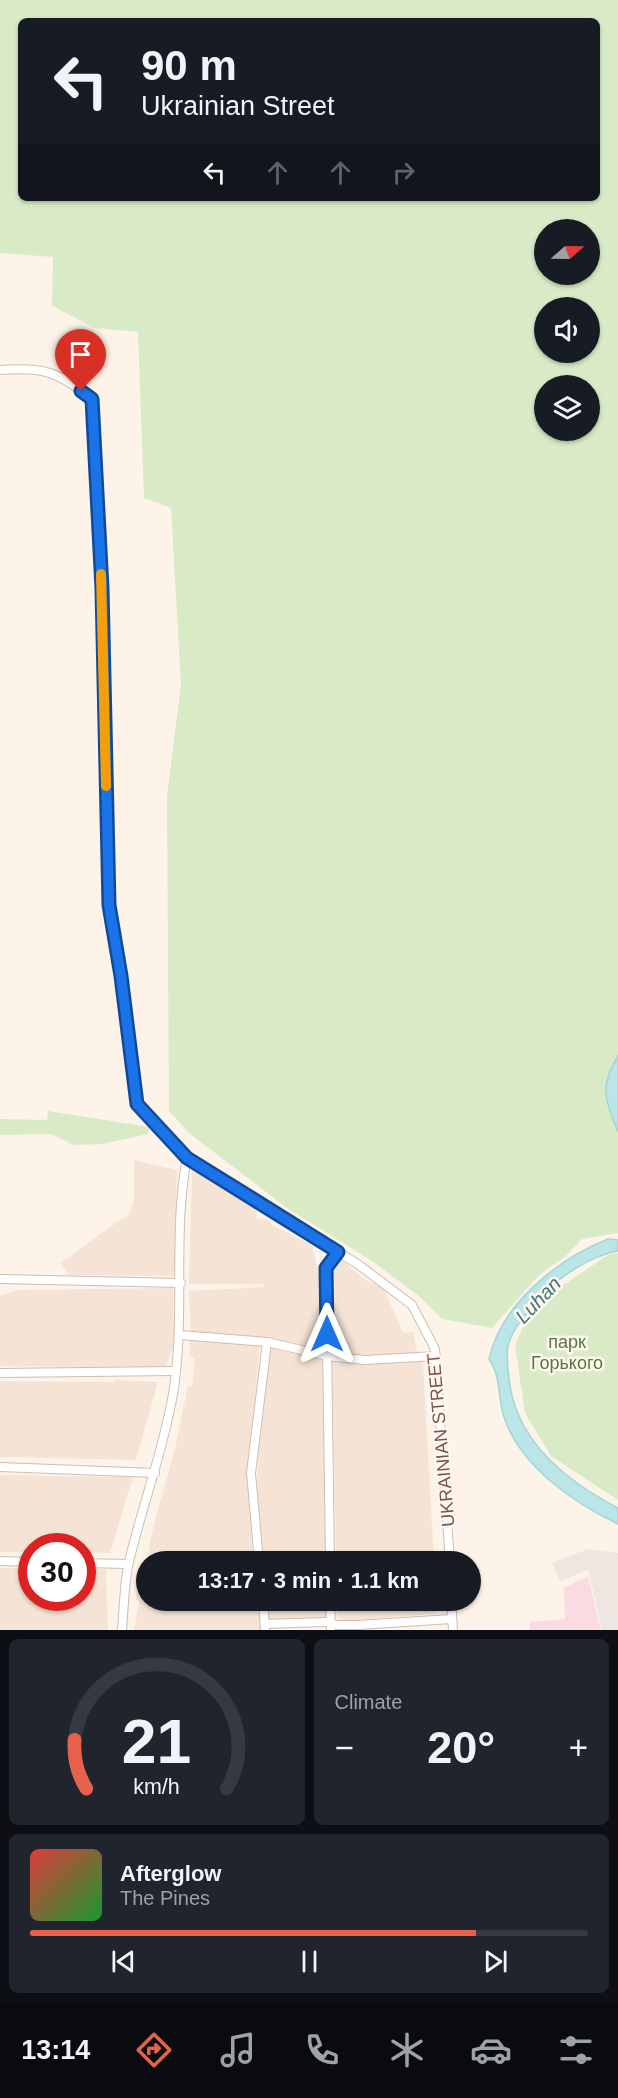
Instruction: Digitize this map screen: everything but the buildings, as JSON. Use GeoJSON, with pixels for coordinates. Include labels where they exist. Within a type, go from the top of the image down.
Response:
{"type":"FeatureCollection","features":[{"type":"Feature","properties":{"kind":"street","name":"UKRAINIAN STREET"},"geometry":{"type":"LineString","coordinates":[[0,370],[44,370],[64,379],[92,399],[102,588],[109,905],[121,976],[137,1104],[187,1158],[387,1284],[412,1305],[436,1356],[449,1551]]}},
{"type":"Feature","properties":{"kind":"street"},"geometry":{"type":"LineString","coordinates":[[122,1630],[128,1564],[155,1473],[173,1392],[180,1335],[182,1184],[187,1158]]}},
{"type":"Feature","properties":{"kind":"street"},"geometry":{"type":"LineString","coordinates":[[330,1551],[326,1268],[338,1252]]}},
{"type":"Feature","properties":{"kind":"street"},"geometry":{"type":"LineString","coordinates":[[0,1280],[181,1283]]}},
{"type":"Feature","properties":{"kind":"street"},"geometry":{"type":"LineString","coordinates":[[180,1335],[267,1342],[327,1356],[365,1360],[436,1356]]}},
{"type":"Feature","properties":{"kind":"street"},"geometry":{"type":"LineString","coordinates":[[258,1551],[251,1473],[267,1342]]}},
{"type":"Feature","properties":{"kind":"street"},"geometry":{"type":"LineString","coordinates":[[0,1373],[174,1371]]}},
{"type":"Feature","properties":{"kind":"street"},"geometry":{"type":"LineString","coordinates":[[0,1467],[155,1473]]}},
{"type":"Feature","properties":{"kind":"street"},"geometry":{"type":"LineString","coordinates":[[0,1561],[18,1562]]}},
{"type":"Feature","properties":{"kind":"street"},"geometry":{"type":"LineString","coordinates":[[96,1563],[128,1564]]}},
{"type":"Feature","properties":{"kind":"street"},"geometry":{"type":"LineString","coordinates":[[264,1611],[265,1627],[358,1625],[452,1619]]}},
{"type":"Feature","properties":{"kind":"street"},"geometry":{"type":"LineString","coordinates":[[330,1611],[331,1626]]}},
{"type":"Feature","properties":{"kind":"street"},"geometry":{"type":"LineString","coordinates":[[452,1611],[453,1630]]}},
{"type":"Feature","properties":{"kind":"shaded area"},"geometry":{"type":"Polygon","coordinates":[[[134,1160],[177,1170],[174,1276],[69,1275],[60,1263],[130,1213],[134,1199],[134,1160]]]}},
{"type":"Feature","properties":{"kind":"shaded area"},"geometry":{"type":"Polygon","coordinates":[[[192,1169],[224,1187],[257,1211],[256,1218],[270,1221],[272,1225],[312,1245],[319,1275],[322,1348],[320,1351],[260,1338],[191,1333],[189,1291],[263,1287],[264,1284],[189,1284],[192,1169]]]}},
{"type":"Feature","properties":{"kind":"shaded area"},"geometry":{"type":"Polygon","coordinates":[[[341,1260],[367,1281],[382,1285],[403,1333],[413,1332],[418,1356],[333,1354],[331,1274],[341,1260]]]}},
{"type":"Feature","properties":{"kind":"shaded area"},"geometry":{"type":"Polygon","coordinates":[[[173,1288],[174,1345],[165,1368],[0,1366],[0,1296],[17,1290],[173,1288]]]}},
{"type":"Feature","properties":{"kind":"shaded area"},"geometry":{"type":"Polygon","coordinates":[[[190,1340],[260,1344],[247,1479],[252,1551],[149,1551],[188,1386],[192,1386],[195,1358],[189,1356],[190,1340]]]}},
{"type":"Feature","properties":{"kind":"shaded area"},"geometry":{"type":"Polygon","coordinates":[[[269,1347],[324,1360],[325,1551],[262,1551],[257,1510],[258,1455],[269,1347]]]}},
{"type":"Feature","properties":{"kind":"shaded area"},"geometry":{"type":"Polygon","coordinates":[[[332,1360],[357,1363],[423,1361],[433,1551],[336,1551],[332,1360]]]}},
{"type":"Feature","properties":{"kind":"shaded area"},"geometry":{"type":"Polygon","coordinates":[[[115,1380],[158,1382],[136,1460],[0,1457],[0,1381],[114,1382],[115,1380]]]}},
{"type":"Feature","properties":{"kind":"shaded area"},"geometry":{"type":"Polygon","coordinates":[[[0,1475],[133,1477],[110,1553],[96,1552],[96,1533],[18,1533],[18,1552],[0,1552],[0,1475]]]}},
{"type":"Feature","properties":{"kind":"shaded area"},"geometry":{"type":"Polygon","coordinates":[[[588,1549],[618,1553],[618,1630],[602,1630],[588,1569],[560,1582],[552,1563],[588,1549]]]}},
{"type":"Feature","properties":{"kind":"shaded area"},"geometry":{"type":"Polygon","coordinates":[[[0,1568],[18,1568],[18,1611],[96,1611],[96,1569],[106,1569],[108,1630],[0,1630],[0,1568]]]}},
{"type":"Feature","properties":{"kind":"shaded area"},"geometry":{"type":"Polygon","coordinates":[[[588,1576],[601,1630],[530,1630],[530,1622],[565,1619],[564,1588],[588,1576]]]}},
{"type":"Feature","properties":{"kind":"shaded area"},"geometry":{"type":"Polygon","coordinates":[[[137,1611],[259,1611],[261,1630],[134,1630],[137,1611]]]}},
{"type":"Feature","properties":{"kind":"shaded area"},"geometry":{"type":"Polygon","coordinates":[[[267,1611],[327,1611],[327,1620],[268,1622],[267,1611]]]}},
{"type":"Feature","properties":{"kind":"shaded area"},"geometry":{"type":"Polygon","coordinates":[[[337,1611],[436,1611],[436,1614],[344,1621],[337,1617],[337,1611]]]}},
{"type":"Feature","properties":{"kind":"green space"},"geometry":{"type":"Polygon","coordinates":[[[0,0],[618,0],[618,1233],[582,1239],[566,1256],[539,1275],[492,1328],[442,1319],[419,1296],[372,1261],[287,1208],[189,1133],[169,1111],[167,797],[181,685],[171,508],[144,498],[138,332],[95,328],[52,306],[53,257],[0,253],[0,0]]]}},
{"type":"Feature","properties":{"kind":"green space"},"geometry":{"type":"Polygon","coordinates":[[[48,1111],[149,1127],[148,1134],[102,1144],[74,1145],[51,1134],[0,1135],[0,1119],[47,1120],[48,1111]]]}},
{"type":"Feature","properties":{"kind":"green space","name":"парк Горького"},"geometry":{"type":"Polygon","coordinates":[[[618,1253],[618,1500],[551,1456],[525,1413],[515,1345],[525,1322],[559,1288],[608,1255],[618,1253]]]}},
{"type":"Feature","properties":{"kind":"water"},"geometry":{"type":"Polygon","coordinates":[[[618,1056],[618,1132],[607,1102],[606,1085],[618,1056]]]}},
{"type":"Feature","properties":{"kind":"water","name":"Luhan"},"geometry":{"type":"Polygon","coordinates":[[[608,1239],[618,1240],[618,1251],[586,1262],[549,1289],[517,1326],[510,1339],[507,1358],[513,1400],[521,1421],[532,1439],[562,1471],[618,1508],[618,1524],[584,1506],[551,1482],[524,1453],[505,1420],[496,1373],[489,1359],[506,1320],[534,1286],[570,1258],[608,1239]]]}},
{"type":"Feature","properties":{"kind":"slow traffic"},"geometry":{"type":"LineString","coordinates":[[101,574],[106,786]]}},
{"type":"Feature","properties":{"kind":"route"},"geometry":{"type":"LineString","coordinates":[[81,391],[92,399],[102,588],[109,905],[121,976],[137,1104],[187,1158],[338,1252],[326,1268],[327,1334]]}}]}
